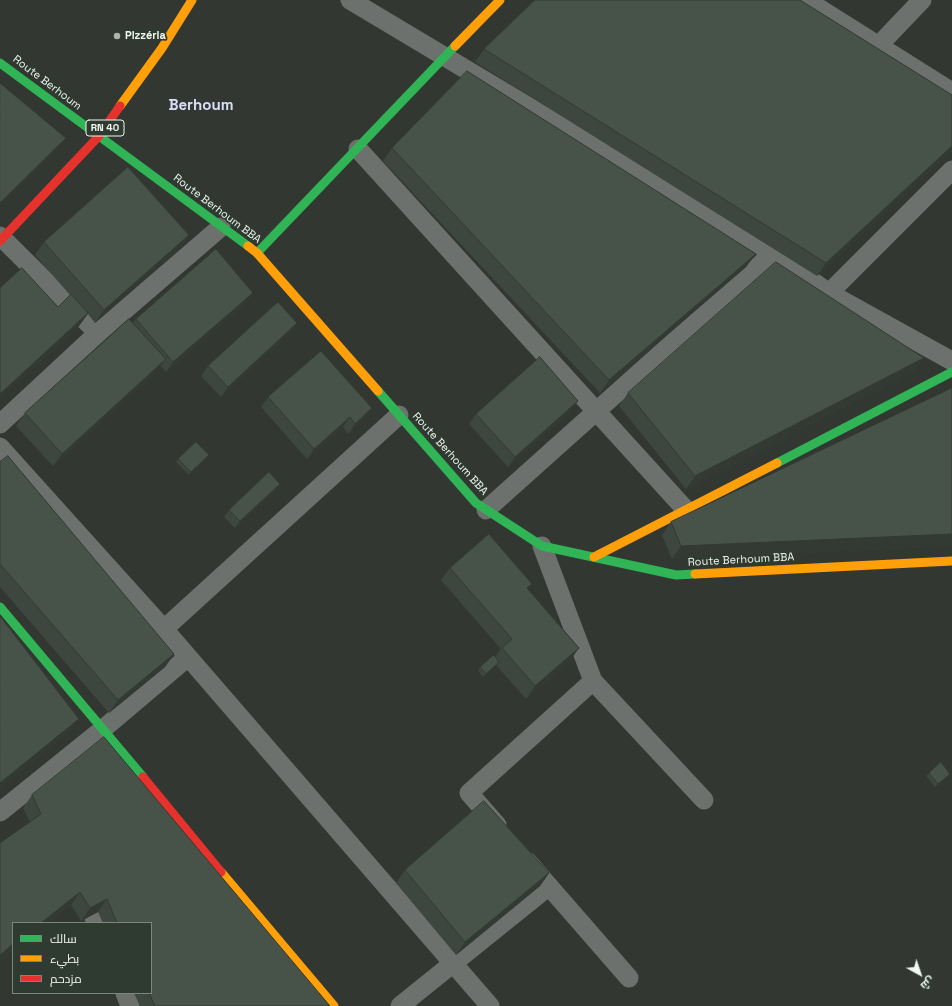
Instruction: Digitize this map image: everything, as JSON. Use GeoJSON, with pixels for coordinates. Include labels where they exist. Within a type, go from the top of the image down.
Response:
{"type":"FeatureCollection","features":[{"type":"Feature","properties":{"kind":"main road","name":"RN 40"},"geometry":{"type":"LineString","coordinates":[[1,238],[99,136],[162,48],[192,0]]}},
{"type":"Feature","properties":{"kind":"main road"},"geometry":{"type":"LineString","coordinates":[[257,253],[358,149],[444,56],[500,0]]}},
{"type":"Feature","properties":{"kind":"main road","name":"Route Berhoum"},"geometry":{"type":"LineString","coordinates":[[0,63],[99,136]]}},
{"type":"Feature","properties":{"kind":"main road","name":"Route Berhoum BBA"},"geometry":{"type":"LineString","coordinates":[[99,136],[257,253],[476,503],[542,546],[676,575],[952,561]]}},
{"type":"Feature","properties":{"kind":"main road"},"geometry":{"type":"LineString","coordinates":[[594,557],[952,372]]}},
{"type":"Feature","properties":{"kind":"main road"},"geometry":{"type":"LineString","coordinates":[[0,607],[334,1006]]}},
{"type":"Feature","properties":{"kind":"street"},"geometry":{"type":"LineString","coordinates":[[350,0],[773,253],[829,293],[952,360]]}},
{"type":"Feature","properties":{"kind":"street"},"geometry":{"type":"LineString","coordinates":[[806,0],[952,92]]}},
{"type":"Feature","properties":{"kind":"street"},"geometry":{"type":"LineString","coordinates":[[878,45],[922,0]]}},
{"type":"Feature","properties":{"kind":"street"},"geometry":{"type":"LineString","coordinates":[[358,149],[686,510]]}},
{"type":"Feature","properties":{"kind":"street"},"geometry":{"type":"LineString","coordinates":[[829,293],[952,170]]}},
{"type":"Feature","properties":{"kind":"street"},"geometry":{"type":"LineString","coordinates":[[0,424],[98,333],[221,226]]}},
{"type":"Feature","properties":{"kind":"street"},"geometry":{"type":"LineString","coordinates":[[1,238],[98,333]]}},
{"type":"Feature","properties":{"kind":"street"},"geometry":{"type":"LineString","coordinates":[[486,510],[773,253]]}},
{"type":"Feature","properties":{"kind":"street"},"geometry":{"type":"LineString","coordinates":[[164,630],[398,415]]}},
{"type":"Feature","properties":{"kind":"street"},"geometry":{"type":"LineString","coordinates":[[0,447],[188,657],[490,1006]]}},
{"type":"Feature","properties":{"kind":"street"},"geometry":{"type":"LineString","coordinates":[[542,546],[593,681],[704,800]]}},
{"type":"Feature","properties":{"kind":"street"},"geometry":{"type":"LineString","coordinates":[[0,812],[103,729],[188,657]]}},
{"type":"Feature","properties":{"kind":"street"},"geometry":{"type":"LineString","coordinates":[[593,681],[469,793],[629,978]]}},
{"type":"Feature","properties":{"kind":"street"},"geometry":{"type":"LineString","coordinates":[[400,1006],[452,962],[549,886]]}},
{"type":"Feature","properties":{"kind":"street"},"geometry":{"type":"LineString","coordinates":[[124,994],[130,1006]]}},
{"type":"Feature","properties":{"kind":"building"},"geometry":{"type":"Polygon","coordinates":[[[535,0],[800,0],[952,95],[952,146],[826,263],[484,49],[535,0]]]}},
{"type":"Feature","properties":{"kind":"building"},"geometry":{"type":"Polygon","coordinates":[[[467,71],[756,254],[609,380],[392,148],[467,71]]]}},
{"type":"Feature","properties":{"kind":"building"},"geometry":{"type":"Polygon","coordinates":[[[0,83],[66,138],[1,202],[0,202],[0,83]]]}},
{"type":"Feature","properties":{"kind":"building"},"geometry":{"type":"Polygon","coordinates":[[[128,167],[189,235],[104,310],[44,242],[128,167]]]}},
{"type":"Feature","properties":{"kind":"building"},"geometry":{"type":"Polygon","coordinates":[[[216,249],[253,293],[173,362],[136,319],[216,249]]]}},
{"type":"Feature","properties":{"kind":"building"},"geometry":{"type":"Polygon","coordinates":[[[776,262],[924,358],[695,476],[628,393],[776,262]]]}},
{"type":"Feature","properties":{"kind":"building"},"geometry":{"type":"Polygon","coordinates":[[[22,268],[58,307],[71,294],[88,313],[0,394],[0,288],[22,268]]]}},
{"type":"Feature","properties":{"kind":"building"},"geometry":{"type":"Polygon","coordinates":[[[278,302],[297,323],[228,387],[208,366],[278,302]]]}},
{"type":"Feature","properties":{"kind":"building"},"geometry":{"type":"Polygon","coordinates":[[[129,319],[166,359],[62,454],[25,413],[129,319]]]}},
{"type":"Feature","properties":{"kind":"building"},"geometry":{"type":"Polygon","coordinates":[[[321,351],[372,408],[355,424],[350,417],[314,449],[268,397],[321,351]]]}},
{"type":"Feature","properties":{"kind":"building"},"geometry":{"type":"Polygon","coordinates":[[[540,357],[578,401],[515,457],[476,414],[540,357]]]}},
{"type":"Feature","properties":{"kind":"building"},"geometry":{"type":"Polygon","coordinates":[[[952,388],[952,534],[681,546],[671,522],[952,388]]]}},
{"type":"Feature","properties":{"kind":"building"},"geometry":{"type":"Polygon","coordinates":[[[196,442],[209,455],[191,472],[178,459],[196,442]]]}},
{"type":"Feature","properties":{"kind":"building"},"geometry":{"type":"Polygon","coordinates":[[[8,456],[174,654],[118,700],[0,564],[0,462],[8,456]]]}},
{"type":"Feature","properties":{"kind":"building"},"geometry":{"type":"Polygon","coordinates":[[[269,472],[280,484],[240,521],[229,510],[269,472]]]}},
{"type":"Feature","properties":{"kind":"building"},"geometry":{"type":"Polygon","coordinates":[[[489,534],[532,584],[527,588],[579,648],[535,686],[502,648],[512,639],[450,568],[489,534]]]}},
{"type":"Feature","properties":{"kind":"building"},"geometry":{"type":"Polygon","coordinates":[[[0,616],[79,719],[0,783],[0,616]]]}},
{"type":"Feature","properties":{"kind":"building"},"geometry":{"type":"Polygon","coordinates":[[[494,655],[499,662],[486,674],[480,667],[494,655]]]}},
{"type":"Feature","properties":{"kind":"building"},"geometry":{"type":"Polygon","coordinates":[[[104,737],[330,1006],[155,1006],[149,994],[152,994],[152,922],[117,922],[107,899],[90,908],[80,892],[42,922],[12,922],[12,945],[0,955],[0,843],[41,814],[32,795],[104,737]]]}},
{"type":"Feature","properties":{"kind":"building"},"geometry":{"type":"Polygon","coordinates":[[[941,762],[950,774],[938,784],[929,773],[941,762]]]}},
{"type":"Feature","properties":{"kind":"building"},"geometry":{"type":"Polygon","coordinates":[[[484,801],[549,873],[465,942],[405,870],[484,801]]]}},
{"type":"Feature","properties":{"kind":"traffic: fast"},"geometry":{"type":"LineString","coordinates":[[257,253],[455,46]]}},
{"type":"Feature","properties":{"kind":"traffic: fast"},"geometry":{"type":"LineString","coordinates":[[0,63],[248,246]]}},
{"type":"Feature","properties":{"kind":"traffic: fast"},"geometry":{"type":"LineString","coordinates":[[777,463],[952,372]]}},
{"type":"Feature","properties":{"kind":"traffic: fast"},"geometry":{"type":"LineString","coordinates":[[378,391],[476,503],[542,546],[676,575],[695,574]]}},
{"type":"Feature","properties":{"kind":"traffic: fast"},"geometry":{"type":"LineString","coordinates":[[0,607],[143,777]]}},
{"type":"Feature","properties":{"kind":"traffic: slow"},"geometry":{"type":"LineString","coordinates":[[120,106],[162,48],[192,0]]}},
{"type":"Feature","properties":{"kind":"traffic: slow"},"geometry":{"type":"LineString","coordinates":[[455,46],[500,0]]}},
{"type":"Feature","properties":{"kind":"traffic: slow"},"geometry":{"type":"LineString","coordinates":[[248,246],[257,253],[378,391]]}},
{"type":"Feature","properties":{"kind":"traffic: slow"},"geometry":{"type":"LineString","coordinates":[[594,557],[777,463]]}},
{"type":"Feature","properties":{"kind":"traffic: slow"},"geometry":{"type":"LineString","coordinates":[[695,574],[952,561]]}},
{"type":"Feature","properties":{"kind":"traffic: slow"},"geometry":{"type":"LineString","coordinates":[[221,872],[334,1006]]}},
{"type":"Feature","properties":{"kind":"traffic: jam"},"geometry":{"type":"LineString","coordinates":[[0,241],[99,136],[120,106]]}},
{"type":"Feature","properties":{"kind":"traffic: jam"},"geometry":{"type":"LineString","coordinates":[[143,777],[221,872]]}},
{"type":"Feature","properties":{"kind":"place","name":"Pizzéria"},"geometry":{"type":"Point","coordinates":[117,36]}},
{"type":"Feature","properties":{"kind":"district","name":"Berhoum"},"geometry":{"type":"Point","coordinates":[201,106]}}]}
